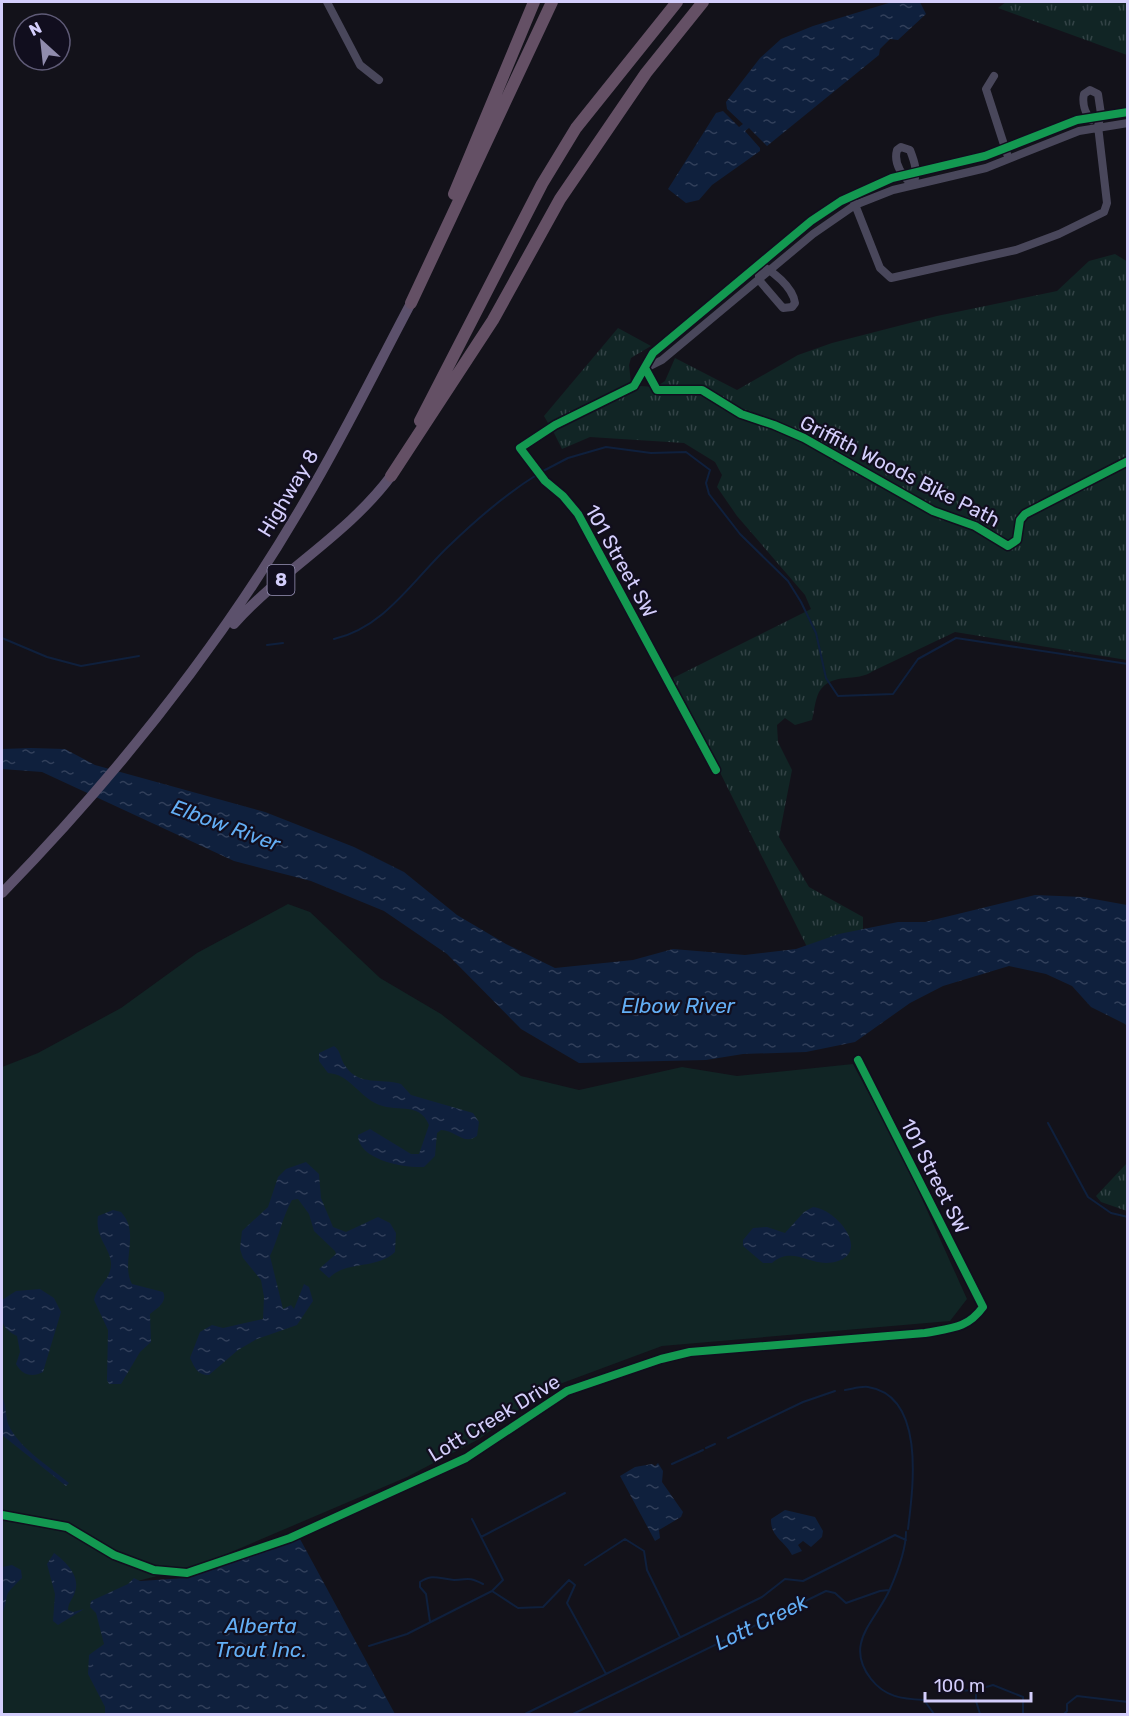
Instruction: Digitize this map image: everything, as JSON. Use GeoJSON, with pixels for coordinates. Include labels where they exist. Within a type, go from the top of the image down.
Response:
{"type":"FeatureCollection","features":[{"type":"Feature","properties":{"kind":"highway"},"geometry":{"type":"LineString","coordinates":[[411,303],[417,278],[506,74],[534,2]]}},
{"type":"Feature","properties":{"kind":"highway"},"geometry":{"type":"LineString","coordinates":[[411,303],[552,2]]}},
{"type":"Feature","properties":{"kind":"highway"},"geometry":{"type":"LineString","coordinates":[[391,476],[542,183],[576,128],[677,2]]}},
{"type":"Feature","properties":{"kind":"highway"},"geometry":{"type":"LineString","coordinates":[[391,476],[493,320],[566,190],[646,73],[703,2]]}},
{"type":"Feature","properties":{"kind":"main road","name":"Highway 8"},"geometry":{"type":"LineString","coordinates":[[2,893],[68,826],[132,751],[234,614],[306,501],[411,303]]}},
{"type":"Feature","properties":{"kind":"main road","name":"Highway 8"},"geometry":{"type":"LineString","coordinates":[[178,691],[252,605],[354,518],[391,476]]}},
{"type":"Feature","properties":{"kind":"street"},"geometry":{"type":"LineString","coordinates":[[327,2],[360,65],[379,80]]}},
{"type":"Feature","properties":{"kind":"street"},"geometry":{"type":"LineString","coordinates":[[994,76],[986,88],[1008,160]]}},
{"type":"Feature","properties":{"kind":"street"},"geometry":{"type":"LineString","coordinates":[[851,195],[880,268],[891,278],[1016,250],[1059,234],[1104,212],[1107,203],[1098,126],[1101,114],[1098,94],[1090,90],[1083,96],[1088,117],[1098,126]]}},
{"type":"Feature","properties":{"kind":"street"},"geometry":{"type":"LineString","coordinates":[[645,368],[653,353],[822,213],[851,195],[902,176],[1005,150],[1088,117],[1128,112]]}},
{"type":"Feature","properties":{"kind":"street"},"geometry":{"type":"LineString","coordinates":[[645,368],[662,360],[827,224],[855,205],[879,194],[1008,160],[1066,136],[1098,126],[1128,123]]}},
{"type":"Feature","properties":{"kind":"street"},"geometry":{"type":"LineString","coordinates":[[901,147],[910,150],[918,172],[913,185],[902,176],[895,154],[901,147]]}},
{"type":"Feature","properties":{"kind":"street"},"geometry":{"type":"LineString","coordinates":[[759,265],[771,270],[794,298],[792,307],[783,308],[759,280],[759,265]]}},
{"type":"Feature","properties":{"kind":"street","name":"101 Street SW"},"geometry":{"type":"LineString","coordinates":[[645,368],[634,386],[555,424],[520,448],[542,477],[563,496],[578,514],[716,770]]}},
{"type":"Feature","properties":{"kind":"street","name":"101 Street SW"},"geometry":{"type":"LineString","coordinates":[[858,1060],[983,1307]]}},
{"type":"Feature","properties":{"kind":"street","name":"Lott Creek Drive"},"geometry":{"type":"LineString","coordinates":[[2,1515],[67,1527],[114,1555],[154,1570],[187,1574],[311,1529],[466,1458],[567,1391],[661,1359],[690,1352],[956,1328],[973,1321],[983,1307]]}},
{"type":"Feature","properties":{"kind":"green space"},"geometry":{"type":"Polygon","coordinates":[[[1006,2],[1127,2],[1127,55],[998,8],[1006,2]]]}},
{"type":"Feature","properties":{"kind":"green space"},"geometry":{"type":"Polygon","coordinates":[[[1115,254],[1128,262],[1127,660],[955,632],[867,674],[831,682],[819,692],[812,720],[795,725],[785,718],[777,725],[778,742],[792,770],[779,837],[809,887],[863,917],[863,940],[818,969],[673,678],[811,609],[805,595],[737,516],[717,487],[722,475],[715,462],[684,443],[590,437],[562,449],[552,429],[640,386],[656,387],[665,381],[675,358],[737,390],[798,355],[832,343],[937,316],[1057,291],[1089,261],[1115,254]]]}},
{"type":"Feature","properties":{"kind":"green space"},"geometry":{"type":"Polygon","coordinates":[[[618,328],[651,346],[631,358],[629,365],[631,383],[548,423],[544,416],[618,328]]]}},
{"type":"Feature","properties":{"kind":"green space"},"geometry":{"type":"Polygon","coordinates":[[[288,904],[310,912],[380,978],[441,1014],[521,1076],[579,1090],[682,1067],[737,1076],[853,1064],[905,1161],[967,1299],[950,1321],[662,1346],[549,1388],[479,1439],[407,1477],[203,1564],[134,1582],[117,1714],[2,1714],[2,1067],[38,1053],[121,1008],[197,953],[288,904]]]}},
{"type":"Feature","properties":{"kind":"green space"},"geometry":{"type":"Polygon","coordinates":[[[1127,1163],[1127,1211],[1101,1202],[1096,1196],[1127,1163]]]}},
{"type":"Feature","properties":{"kind":"water"},"geometry":{"type":"Polygon","coordinates":[[[892,2],[920,2],[926,14],[898,40],[890,39],[880,49],[879,55],[767,146],[749,128],[745,131],[760,151],[712,185],[699,200],[686,203],[668,189],[716,113],[723,111],[739,127],[743,124],[727,109],[726,102],[760,58],[781,39],[813,26],[892,2]]]}},
{"type":"Feature","properties":{"kind":"water","name":"Elbow River"},"geometry":{"type":"Polygon","coordinates":[[[2,749],[65,749],[95,765],[265,812],[354,847],[404,872],[457,915],[506,944],[555,968],[633,960],[673,949],[745,955],[796,949],[839,934],[898,922],[925,922],[1035,895],[1083,897],[1127,905],[1127,1025],[1091,1007],[1072,986],[1046,974],[1009,966],[943,986],[910,1003],[855,1042],[806,1052],[743,1054],[706,1060],[579,1063],[521,1029],[447,954],[384,911],[311,881],[234,861],[42,772],[2,769],[2,749]]]}},
{"type":"Feature","properties":{"kind":"water"},"geometry":{"type":"Polygon","coordinates":[[[334,1046],[346,1067],[357,1077],[401,1084],[411,1095],[473,1113],[479,1122],[477,1136],[468,1139],[441,1130],[437,1133],[435,1156],[424,1167],[394,1164],[366,1151],[360,1144],[358,1135],[370,1129],[411,1154],[419,1154],[429,1125],[425,1117],[419,1113],[375,1103],[341,1077],[328,1073],[319,1061],[319,1053],[334,1046]]]}},
{"type":"Feature","properties":{"kind":"water"},"geometry":{"type":"Polygon","coordinates":[[[306,1162],[319,1174],[321,1198],[333,1227],[346,1232],[378,1217],[390,1223],[396,1233],[395,1252],[379,1261],[336,1272],[329,1278],[319,1269],[336,1254],[335,1251],[314,1231],[309,1214],[298,1199],[292,1200],[270,1256],[283,1309],[291,1305],[294,1309],[304,1284],[309,1287],[313,1301],[297,1325],[257,1339],[238,1350],[209,1375],[202,1374],[190,1358],[200,1332],[212,1325],[223,1328],[263,1319],[264,1297],[261,1280],[243,1258],[240,1249],[242,1231],[268,1207],[278,1177],[286,1169],[306,1162]]]}},
{"type":"Feature","properties":{"kind":"water"},"geometry":{"type":"Polygon","coordinates":[[[813,1207],[822,1209],[831,1215],[846,1231],[851,1248],[847,1256],[828,1263],[788,1256],[772,1263],[763,1263],[743,1246],[743,1240],[753,1228],[767,1227],[785,1233],[804,1212],[813,1207]]]}},
{"type":"Feature","properties":{"kind":"water"},"geometry":{"type":"Polygon","coordinates":[[[113,1210],[121,1212],[127,1220],[130,1238],[128,1266],[132,1284],[163,1292],[164,1296],[161,1304],[150,1314],[151,1342],[140,1352],[121,1384],[109,1384],[107,1380],[108,1330],[94,1300],[109,1275],[111,1264],[99,1232],[98,1216],[113,1210]]]}},
{"type":"Feature","properties":{"kind":"water"},"geometry":{"type":"Polygon","coordinates":[[[40,1289],[54,1298],[61,1312],[43,1372],[31,1375],[21,1371],[16,1364],[20,1352],[17,1336],[7,1330],[3,1322],[2,1300],[16,1291],[40,1289]]]}},
{"type":"Feature","properties":{"kind":"water"},"geometry":{"type":"Polygon","coordinates":[[[2,1396],[8,1425],[15,1436],[29,1451],[69,1483],[66,1486],[2,1435],[2,1396]]]}},
{"type":"Feature","properties":{"kind":"water"},"geometry":{"type":"Polygon","coordinates":[[[658,1463],[663,1471],[662,1482],[683,1512],[681,1517],[659,1530],[660,1538],[655,1541],[620,1476],[635,1467],[652,1464],[655,1466],[658,1463]]]}},
{"type":"Feature","properties":{"kind":"water"},"geometry":{"type":"Polygon","coordinates":[[[785,1510],[815,1517],[823,1531],[822,1537],[811,1547],[803,1541],[798,1545],[802,1551],[792,1555],[771,1525],[771,1519],[785,1510]]]}},
{"type":"Feature","properties":{"kind":"water","name":"Alberta Trout Inc."},"geometry":{"type":"Polygon","coordinates":[[[300,1539],[395,1714],[105,1714],[105,1707],[88,1674],[89,1655],[104,1644],[96,1613],[90,1607],[91,1601],[128,1584],[134,1578],[140,1581],[186,1578],[300,1539]]]}},
{"type":"Feature","properties":{"kind":"water"},"geometry":{"type":"Polygon","coordinates":[[[54,1553],[67,1565],[76,1580],[75,1592],[68,1610],[73,1612],[84,1609],[58,1625],[53,1621],[55,1594],[47,1564],[54,1553]]]}},
{"type":"Feature","properties":{"kind":"water"},"geometry":{"type":"Polygon","coordinates":[[[12,1565],[21,1570],[22,1578],[8,1593],[2,1615],[2,1567],[12,1565]]]}},
{"type":"Feature","properties":{"kind":"waterway"},"geometry":{"type":"LineString","coordinates":[[543,471],[568,458],[606,447],[651,453],[686,452],[710,470],[706,483],[709,494],[740,534],[788,581],[801,602],[816,633],[826,678],[838,696],[893,694],[918,659],[956,638],[1128,664]]}},
{"type":"Feature","properties":{"kind":"waterway"},"geometry":{"type":"LineString","coordinates":[[334,639],[352,633],[384,613],[471,525],[538,474]]}},
{"type":"Feature","properties":{"kind":"waterway"},"geometry":{"type":"LineString","coordinates":[[2,638],[47,657],[81,666],[139,656]]}},
{"type":"Feature","properties":{"kind":"waterway"},"geometry":{"type":"LineString","coordinates":[[267,645],[283,643]]}},
{"type":"Feature","properties":{"kind":"waterway"},"geometry":{"type":"LineString","coordinates":[[1048,1123],[1088,1197],[1111,1213],[1128,1217]]}},
{"type":"Feature","properties":{"kind":"waterway"},"geometry":{"type":"LineString","coordinates":[[845,1390],[868,1387],[887,1394],[899,1407],[907,1425],[912,1446],[912,1491],[908,1529]]}},
{"type":"Feature","properties":{"kind":"waterway"},"geometry":{"type":"LineString","coordinates":[[728,1438],[803,1402],[835,1391]]}},
{"type":"Feature","properties":{"kind":"waterway"},"geometry":{"type":"LineString","coordinates":[[706,1448],[715,1444]]}},
{"type":"Feature","properties":{"kind":"waterway"},"geometry":{"type":"LineString","coordinates":[[672,1464],[703,1450]]}},
{"type":"Feature","properties":{"kind":"waterway"},"geometry":{"type":"LineString","coordinates":[[481,1537],[565,1493]]}},
{"type":"Feature","properties":{"kind":"waterway"},"geometry":{"type":"LineString","coordinates":[[472,1519],[503,1580],[492,1591]]}},
{"type":"Feature","properties":{"kind":"waterway","name":"Lott Creek"},"geometry":{"type":"LineString","coordinates":[[906,1532],[903,1554],[895,1576],[884,1601],[865,1632],[860,1654],[863,1666],[882,1690],[901,1698],[924,1700],[934,1714]]}},
{"type":"Feature","properties":{"kind":"waterway"},"geometry":{"type":"LineString","coordinates":[[525,1714],[762,1597],[785,1579],[803,1581],[895,1535],[906,1540]]}},
{"type":"Feature","properties":{"kind":"waterway"},"geometry":{"type":"LineString","coordinates":[[585,1565],[625,1539],[644,1551],[647,1570],[680,1637]]}},
{"type":"Feature","properties":{"kind":"waterway"},"geometry":{"type":"LineString","coordinates":[[430,1622],[426,1594],[420,1587],[420,1582],[436,1577],[454,1580],[470,1579],[483,1584]]}},
{"type":"Feature","properties":{"kind":"waterway"},"geometry":{"type":"LineString","coordinates":[[369,1646],[407,1634],[492,1591],[518,1608],[543,1607],[569,1580],[575,1585],[567,1603],[606,1674]]}},
{"type":"Feature","properties":{"kind":"waterway","name":"Lott Creek"},"geometry":{"type":"LineString","coordinates":[[573,1714],[826,1591],[835,1593],[846,1603],[889,1590]]}},
{"type":"Feature","properties":{"kind":"waterway","name":"Lott Creek"},"geometry":{"type":"LineString","coordinates":[[980,1714],[976,1701],[976,1690],[993,1685],[1023,1697],[1023,1714]]}},
{"type":"Feature","properties":{"kind":"waterway"},"geometry":{"type":"LineString","coordinates":[[938,1692],[976,1690]]}},
{"type":"Feature","properties":{"kind":"waterway","name":"Lott Creek"},"geometry":{"type":"LineString","coordinates":[[1064,1714],[1067,1711],[1067,1704],[1077,1696],[1128,1702]]}},
{"type":"Feature","properties":{"kind":"cycle path"},"geometry":{"type":"LineString","coordinates":[[716,770],[578,514],[563,496],[545,481],[520,448],[555,425],[634,386],[653,353],[811,221],[841,201],[892,178],[985,156],[1077,120],[1128,112]]}},
{"type":"Feature","properties":{"kind":"cycle path","name":"Griffith Woods Bike Path"},"geometry":{"type":"LineString","coordinates":[[645,368],[657,390],[702,390],[741,414],[804,438],[933,511],[975,526],[1008,546],[1017,540],[1020,520],[1025,514],[1128,461]]}},
{"type":"Feature","properties":{"kind":"cycle path"},"geometry":{"type":"LineString","coordinates":[[2,1515],[67,1527],[114,1555],[154,1570],[187,1573],[290,1538],[466,1458],[567,1391],[661,1359],[690,1352],[925,1333],[964,1324],[983,1307],[858,1060]]}}]}
